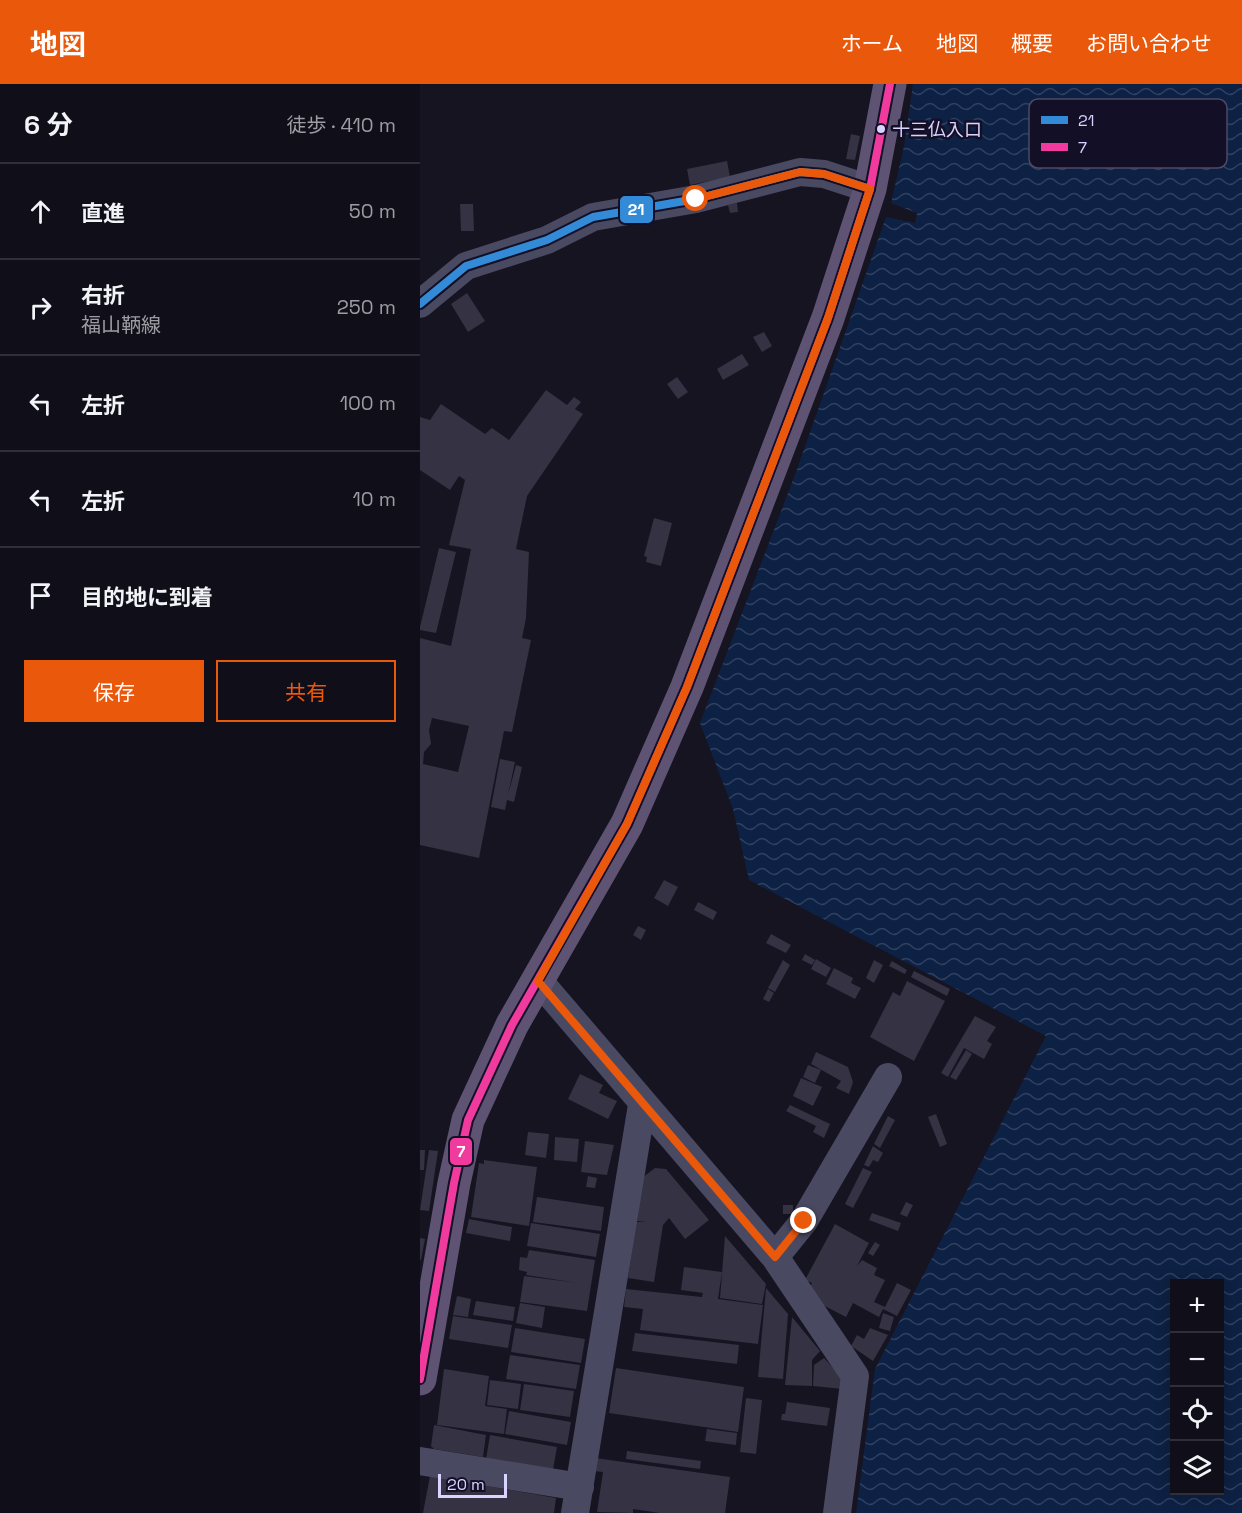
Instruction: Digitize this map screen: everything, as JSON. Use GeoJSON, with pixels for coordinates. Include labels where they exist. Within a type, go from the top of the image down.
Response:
{"type":"FeatureCollection","features":[{"type":"Feature","properties":{"kind":"main road"},"geometry":{"type":"LineString","coordinates":[[420,1379],[456,1173],[468,1120],[490,1068],[627,824],[687,687],[828,318],[870,189],[890,84]]}},
{"type":"Feature","properties":{"kind":"street"},"geometry":{"type":"LineString","coordinates":[[420,304],[466,266],[547,240],[593,217],[696,199],[800,172],[824,174],[870,189]]}},
{"type":"Feature","properties":{"kind":"street"},"geometry":{"type":"LineString","coordinates":[[538,981],[642,1105],[775,1257],[855,1376],[837,1513]]}},
{"type":"Feature","properties":{"kind":"street"},"geometry":{"type":"LineString","coordinates":[[775,1257],[804,1221],[888,1077]]}},
{"type":"Feature","properties":{"kind":"street"},"geometry":{"type":"LineString","coordinates":[[420,1461],[578,1500],[642,1105]]}},
{"type":"Feature","properties":{"kind":"water"},"geometry":{"type":"Polygon","coordinates":[[[913,84],[1242,84],[1242,1513],[856,1513],[875,1369],[1046,1036],[749,880],[733,809],[700,723],[796,472],[886,217],[915,223],[917,213],[891,203],[904,146],[913,84]]]}},
{"type":"Feature","properties":{"kind":"building"},"geometry":{"type":"Polygon","coordinates":[[[851,134],[860,136],[855,160],[846,159],[851,134]]]}},
{"type":"Feature","properties":{"kind":"building"},"geometry":{"type":"Polygon","coordinates":[[[727,161],[730,177],[690,185],[687,169],[727,161]]]}},
{"type":"Feature","properties":{"kind":"building"},"geometry":{"type":"Polygon","coordinates":[[[737,203],[738,212],[730,213],[728,205],[737,203]]]}},
{"type":"Feature","properties":{"kind":"building"},"geometry":{"type":"Polygon","coordinates":[[[460,204],[473,204],[474,231],[461,231],[460,204]]]}},
{"type":"Feature","properties":{"kind":"building"},"geometry":{"type":"Polygon","coordinates":[[[467,293],[485,321],[468,332],[451,304],[467,293]]]}},
{"type":"Feature","properties":{"kind":"building"},"geometry":{"type":"Polygon","coordinates":[[[764,332],[772,346],[762,352],[753,337],[764,332]]]}},
{"type":"Feature","properties":{"kind":"building"},"geometry":{"type":"Polygon","coordinates":[[[742,354],[749,365],[723,380],[717,369],[742,354]]]}},
{"type":"Feature","properties":{"kind":"building"},"geometry":{"type":"Polygon","coordinates":[[[677,377],[688,392],[678,399],[667,384],[677,377]]]}},
{"type":"Feature","properties":{"kind":"building"},"geometry":{"type":"Polygon","coordinates":[[[546,390],[567,405],[574,397],[581,402],[575,409],[583,414],[527,496],[516,549],[529,552],[526,618],[522,638],[531,640],[512,732],[504,731],[479,858],[420,845],[420,638],[451,646],[471,549],[449,545],[465,480],[459,476],[450,490],[420,470],[420,417],[430,420],[441,404],[485,434],[492,428],[509,440],[546,390]],[[432,718],[429,730],[431,744],[424,752],[423,764],[458,772],[469,726],[432,718]]]}},
{"type":"Feature","properties":{"kind":"building"},"geometry":{"type":"Polygon","coordinates":[[[654,518],[672,523],[661,566],[646,562],[647,557],[644,556],[654,518]]]}},
{"type":"Feature","properties":{"kind":"building"},"geometry":{"type":"Polygon","coordinates":[[[439,548],[456,552],[436,633],[420,630],[420,627],[439,548]]]}},
{"type":"Feature","properties":{"kind":"building"},"geometry":{"type":"Polygon","coordinates":[[[500,759],[515,762],[508,795],[516,765],[522,767],[514,802],[507,800],[505,810],[491,807],[500,759]]]}},
{"type":"Feature","properties":{"kind":"building"},"geometry":{"type":"Polygon","coordinates":[[[664,880],[678,887],[668,906],[654,898],[664,880]]]}},
{"type":"Feature","properties":{"kind":"building"},"geometry":{"type":"Polygon","coordinates":[[[698,902],[717,912],[713,920],[694,910],[698,902]]]}},
{"type":"Feature","properties":{"kind":"building"},"geometry":{"type":"Polygon","coordinates":[[[638,926],[646,930],[641,940],[633,935],[638,926]]]}},
{"type":"Feature","properties":{"kind":"building"},"geometry":{"type":"Polygon","coordinates":[[[771,934],[791,945],[786,953],[766,943],[771,934]]]}},
{"type":"Feature","properties":{"kind":"building"},"geometry":{"type":"Polygon","coordinates":[[[805,954],[815,960],[812,965],[802,960],[805,954]]]}},
{"type":"Feature","properties":{"kind":"building"},"geometry":{"type":"Polygon","coordinates":[[[816,959],[831,968],[826,977],[811,969],[816,959]]]}},
{"type":"Feature","properties":{"kind":"building"},"geometry":{"type":"Polygon","coordinates":[[[783,960],[790,965],[775,992],[768,988],[783,960]]]}},
{"type":"Feature","properties":{"kind":"building"},"geometry":{"type":"Polygon","coordinates":[[[874,960],[883,965],[874,983],[866,978],[874,960]]]}},
{"type":"Feature","properties":{"kind":"building"},"geometry":{"type":"Polygon","coordinates":[[[892,961],[907,970],[905,974],[889,966],[892,961]]]}},
{"type":"Feature","properties":{"kind":"building"},"geometry":{"type":"Polygon","coordinates":[[[834,968],[853,978],[851,983],[861,988],[855,999],[826,984],[834,968]]]}},
{"type":"Feature","properties":{"kind":"building"},"geometry":{"type":"Polygon","coordinates":[[[914,971],[950,989],[947,996],[911,977],[914,971]]]}},
{"type":"Feature","properties":{"kind":"building"},"geometry":{"type":"Polygon","coordinates":[[[907,981],[945,1001],[914,1061],[870,1037],[893,992],[900,996],[907,981]]]}},
{"type":"Feature","properties":{"kind":"building"},"geometry":{"type":"Polygon","coordinates":[[[768,989],[774,993],[769,1002],[763,999],[768,989]]]}},
{"type":"Feature","properties":{"kind":"building"},"geometry":{"type":"Polygon","coordinates":[[[975,1016],[996,1027],[987,1041],[992,1044],[984,1059],[964,1048],[948,1077],[941,1073],[975,1016]]]}},
{"type":"Feature","properties":{"kind":"building"},"geometry":{"type":"Polygon","coordinates":[[[966,1050],[972,1054],[956,1080],[950,1077],[966,1050]]]}},
{"type":"Feature","properties":{"kind":"building"},"geometry":{"type":"Polygon","coordinates":[[[816,1052],[848,1067],[853,1082],[849,1094],[836,1088],[841,1081],[811,1064],[816,1052]]]}},
{"type":"Feature","properties":{"kind":"building"},"geometry":{"type":"Polygon","coordinates":[[[808,1065],[821,1070],[815,1083],[803,1077],[808,1065]]]}},
{"type":"Feature","properties":{"kind":"building"},"geometry":{"type":"Polygon","coordinates":[[[580,1074],[603,1085],[599,1093],[617,1101],[608,1119],[568,1099],[580,1074]]]}},
{"type":"Feature","properties":{"kind":"building"},"geometry":{"type":"Polygon","coordinates":[[[801,1078],[822,1087],[813,1106],[793,1096],[801,1078]]]}},
{"type":"Feature","properties":{"kind":"building"},"geometry":{"type":"Polygon","coordinates":[[[790,1105],[830,1124],[824,1138],[813,1132],[816,1126],[786,1111],[790,1105]]]}},
{"type":"Feature","properties":{"kind":"building"},"geometry":{"type":"Polygon","coordinates":[[[936,1114],[947,1144],[940,1147],[928,1117],[936,1114]]]}},
{"type":"Feature","properties":{"kind":"building"},"geometry":{"type":"Polygon","coordinates":[[[888,1116],[895,1120],[880,1148],[874,1144],[888,1116]]]}},
{"type":"Feature","properties":{"kind":"building"},"geometry":{"type":"Polygon","coordinates":[[[528,1132],[549,1134],[546,1158],[525,1155],[528,1132]]]}},
{"type":"Feature","properties":{"kind":"building"},"geometry":{"type":"Polygon","coordinates":[[[555,1137],[579,1139],[577,1162],[554,1160],[555,1137]]]}},
{"type":"Feature","properties":{"kind":"building"},"geometry":{"type":"Polygon","coordinates":[[[585,1141],[614,1145],[607,1175],[581,1172],[585,1141]]]}},
{"type":"Feature","properties":{"kind":"building"},"geometry":{"type":"Polygon","coordinates":[[[873,1146],[883,1153],[878,1162],[873,1160],[869,1167],[864,1165],[873,1146]]]}},
{"type":"Feature","properties":{"kind":"building"},"geometry":{"type":"Polygon","coordinates":[[[420,1150],[425,1150],[424,1170],[420,1170],[420,1150]]]}},
{"type":"Feature","properties":{"kind":"building"},"geometry":{"type":"Polygon","coordinates":[[[429,1150],[438,1151],[429,1211],[420,1210],[429,1150]]]}},
{"type":"Feature","properties":{"kind":"building"},"geometry":{"type":"Polygon","coordinates":[[[484,1160],[537,1167],[529,1226],[471,1217],[479,1163],[484,1164],[484,1160]]]}},
{"type":"Feature","properties":{"kind":"building"},"geometry":{"type":"Polygon","coordinates":[[[655,1168],[666,1169],[709,1220],[685,1239],[669,1218],[663,1225],[654,1282],[628,1278],[636,1222],[646,1222],[637,1221],[643,1177],[655,1168]]]}},
{"type":"Feature","properties":{"kind":"building"},"geometry":{"type":"Polygon","coordinates":[[[863,1168],[872,1172],[853,1208],[845,1204],[863,1168]]]}},
{"type":"Feature","properties":{"kind":"building"},"geometry":{"type":"Polygon","coordinates":[[[588,1176],[597,1178],[595,1188],[586,1187],[588,1176]]]}},
{"type":"Feature","properties":{"kind":"building"},"geometry":{"type":"Polygon","coordinates":[[[537,1197],[604,1207],[601,1231],[533,1222],[537,1197]]]}},
{"type":"Feature","properties":{"kind":"building"},"geometry":{"type":"Polygon","coordinates":[[[906,1202],[913,1205],[907,1217],[900,1214],[906,1202]]]}},
{"type":"Feature","properties":{"kind":"building"},"geometry":{"type":"Polygon","coordinates":[[[783,1205],[793,1205],[793,1214],[783,1214],[783,1205]]]}},
{"type":"Feature","properties":{"kind":"building"},"geometry":{"type":"Polygon","coordinates":[[[872,1213],[901,1223],[898,1231],[869,1220],[872,1213]]]}},
{"type":"Feature","properties":{"kind":"building"},"geometry":{"type":"Polygon","coordinates":[[[469,1219],[512,1227],[510,1241],[466,1233],[469,1219]]]}},
{"type":"Feature","properties":{"kind":"building"},"geometry":{"type":"Polygon","coordinates":[[[531,1223],[600,1234],[596,1257],[527,1246],[531,1223]]]}},
{"type":"Feature","properties":{"kind":"building"},"geometry":{"type":"Polygon","coordinates":[[[835,1224],[869,1243],[857,1266],[862,1260],[877,1268],[874,1275],[885,1280],[874,1302],[885,1307],[897,1283],[911,1290],[897,1316],[883,1309],[879,1317],[853,1303],[846,1317],[817,1302],[807,1292],[812,1283],[805,1280],[835,1224]]]}},
{"type":"Feature","properties":{"kind":"building"},"geometry":{"type":"Polygon","coordinates":[[[725,1236],[766,1284],[762,1304],[720,1298],[725,1236]]]}},
{"type":"Feature","properties":{"kind":"building"},"geometry":{"type":"Polygon","coordinates":[[[420,1238],[425,1239],[421,1260],[420,1260],[420,1238]]]}},
{"type":"Feature","properties":{"kind":"building"},"geometry":{"type":"Polygon","coordinates":[[[875,1242],[880,1245],[873,1256],[868,1253],[875,1242]]]}},
{"type":"Feature","properties":{"kind":"building"},"geometry":{"type":"Polygon","coordinates":[[[529,1250],[595,1260],[587,1311],[520,1302],[524,1276],[578,1283],[526,1275],[527,1272],[519,1270],[520,1257],[527,1258],[529,1250]]]}},
{"type":"Feature","properties":{"kind":"building"},"geometry":{"type":"Polygon","coordinates":[[[684,1267],[722,1272],[718,1299],[763,1305],[758,1344],[640,1330],[643,1309],[624,1307],[626,1289],[702,1297],[703,1293],[681,1290],[684,1267]]]}},
{"type":"Feature","properties":{"kind":"building"},"geometry":{"type":"Polygon","coordinates":[[[766,1288],[788,1314],[783,1379],[758,1377],[766,1288]]]}},
{"type":"Feature","properties":{"kind":"building"},"geometry":{"type":"Polygon","coordinates":[[[457,1296],[471,1299],[468,1317],[453,1315],[457,1296]]]}},
{"type":"Feature","properties":{"kind":"building"},"geometry":{"type":"Polygon","coordinates":[[[476,1301],[515,1307],[513,1321],[473,1315],[476,1301]]]}},
{"type":"Feature","properties":{"kind":"building"},"geometry":{"type":"Polygon","coordinates":[[[520,1303],[545,1307],[542,1328],[516,1323],[520,1303]]]}},
{"type":"Feature","properties":{"kind":"building"},"geometry":{"type":"Polygon","coordinates":[[[883,1313],[894,1317],[890,1331],[879,1328],[883,1313]]]}},
{"type":"Feature","properties":{"kind":"building"},"geometry":{"type":"Polygon","coordinates":[[[453,1316],[512,1325],[508,1348],[449,1339],[453,1316]]]}},
{"type":"Feature","properties":{"kind":"building"},"geometry":{"type":"Polygon","coordinates":[[[792,1317],[820,1351],[812,1360],[812,1386],[785,1385],[792,1317]]]}},
{"type":"Feature","properties":{"kind":"building"},"geometry":{"type":"Polygon","coordinates":[[[515,1328],[585,1339],[581,1363],[511,1352],[515,1328]]]}},
{"type":"Feature","properties":{"kind":"building"},"geometry":{"type":"Polygon","coordinates":[[[870,1328],[888,1335],[873,1361],[851,1346],[857,1335],[864,1339],[870,1328]]]}},
{"type":"Feature","properties":{"kind":"building"},"geometry":{"type":"Polygon","coordinates":[[[635,1333],[739,1345],[737,1364],[632,1351],[635,1333]]]}},
{"type":"Feature","properties":{"kind":"building"},"geometry":{"type":"Polygon","coordinates":[[[510,1355],[580,1365],[576,1389],[506,1379],[510,1355]]]}},
{"type":"Feature","properties":{"kind":"building"},"geometry":{"type":"Polygon","coordinates":[[[824,1358],[845,1381],[843,1389],[813,1386],[814,1365],[824,1358]]]}},
{"type":"Feature","properties":{"kind":"building"},"geometry":{"type":"Polygon","coordinates":[[[616,1368],[744,1387],[738,1432],[609,1413],[616,1368]]]}},
{"type":"Feature","properties":{"kind":"building"},"geometry":{"type":"Polygon","coordinates":[[[444,1369],[489,1376],[485,1406],[507,1409],[504,1434],[437,1425],[444,1369]]]}},
{"type":"Feature","properties":{"kind":"building"},"geometry":{"type":"Polygon","coordinates":[[[490,1380],[521,1384],[518,1409],[487,1405],[490,1380]]]}},
{"type":"Feature","properties":{"kind":"building"},"geometry":{"type":"Polygon","coordinates":[[[524,1384],[574,1391],[570,1417],[520,1410],[524,1384]]]}},
{"type":"Feature","properties":{"kind":"building"},"geometry":{"type":"Polygon","coordinates":[[[746,1398],[762,1400],[756,1454],[740,1452],[746,1398]]]}},
{"type":"Feature","properties":{"kind":"building"},"geometry":{"type":"Polygon","coordinates":[[[787,1402],[830,1408],[827,1426],[781,1420],[782,1414],[785,1414],[787,1402]]]}},
{"type":"Feature","properties":{"kind":"building"},"geometry":{"type":"Polygon","coordinates":[[[509,1411],[571,1422],[567,1445],[505,1434],[509,1411]]]}},
{"type":"Feature","properties":{"kind":"building"},"geometry":{"type":"Polygon","coordinates":[[[434,1425],[486,1435],[483,1457],[434,1449],[431,1446],[434,1425]]]}},
{"type":"Feature","properties":{"kind":"building"},"geometry":{"type":"Polygon","coordinates":[[[707,1429],[737,1433],[736,1445],[705,1441],[707,1429]]]}},
{"type":"Feature","properties":{"kind":"building"},"geometry":{"type":"Polygon","coordinates":[[[490,1435],[557,1447],[553,1470],[486,1459],[490,1435]]]}},
{"type":"Feature","properties":{"kind":"building"},"geometry":{"type":"Polygon","coordinates":[[[627,1451],[701,1461],[700,1469],[626,1459],[627,1451]]]}},
{"type":"Feature","properties":{"kind":"building"},"geometry":{"type":"Polygon","coordinates":[[[595,1458],[730,1477],[725,1513],[660,1513],[633,1509],[633,1513],[597,1512],[603,1472],[594,1471],[595,1458]]]}},
{"type":"Feature","properties":{"kind":"building"},"geometry":{"type":"Polygon","coordinates":[[[430,1476],[556,1498],[554,1513],[423,1513],[430,1476]]]}},
{"type":"Feature","properties":{"kind":"transit line","name":"7"},"geometry":{"type":"LineString","coordinates":[[420,1379],[454,1183],[468,1120],[512,1025],[627,824],[687,687],[828,318],[870,189],[890,84]]}},
{"type":"Feature","properties":{"kind":"transit line","name":"21"},"geometry":{"type":"LineString","coordinates":[[420,304],[466,266],[547,240],[593,217],[696,199],[800,172],[824,174],[870,189]]}},
{"type":"Feature","properties":{"kind":"place","name":"十三仏入口"},"geometry":{"type":"Point","coordinates":[881,129]}},
{"type":"Feature","properties":{"kind":"route"},"geometry":{"type":"LineString","coordinates":[[696,199],[800,172],[824,174],[870,189],[828,318],[660,753],[627,824],[538,981],[642,1105],[775,1257],[804,1221]]}}]}
